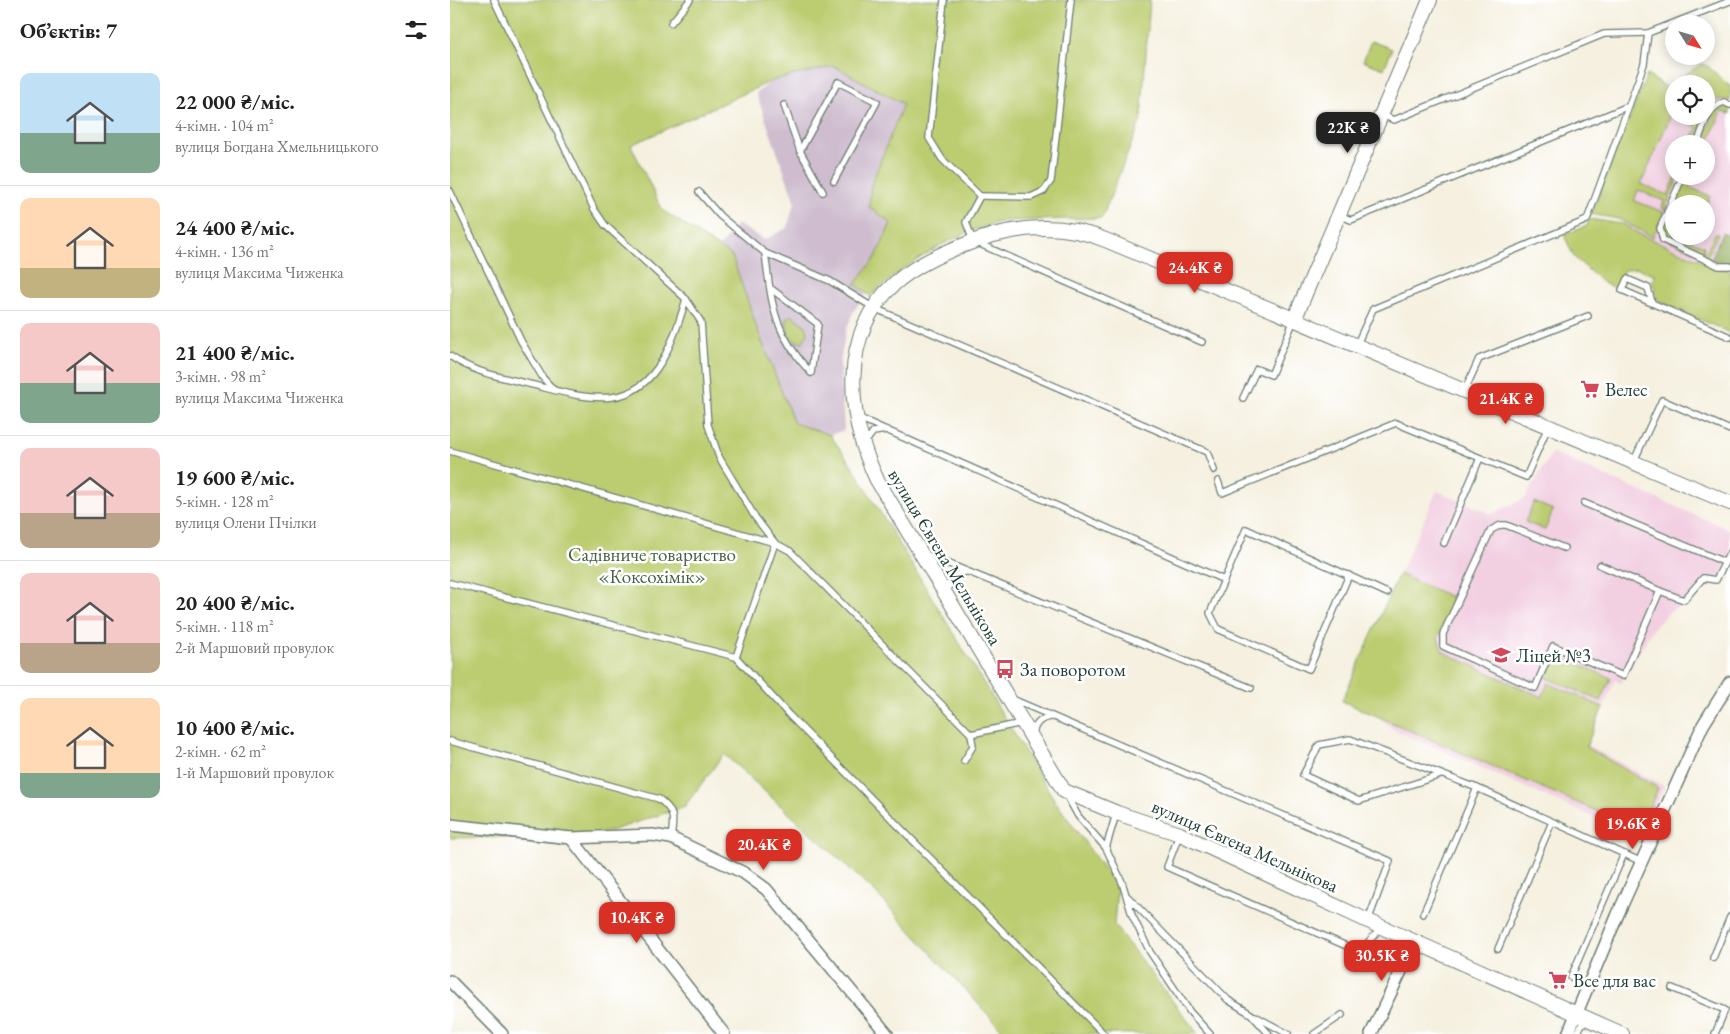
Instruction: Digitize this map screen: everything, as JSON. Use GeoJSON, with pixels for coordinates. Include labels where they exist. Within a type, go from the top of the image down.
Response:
{"type":"FeatureCollection","features":[{"type":"Feature","properties":{"kind":"street"},"geometry":{"type":"LineString","coordinates":[[1294,320],[1430,0]]}},
{"type":"Feature","properties":{"kind":"street","name":"вулиця Євгена Мельнікова"},"geometry":{"type":"LineString","coordinates":[[1622,1034],[1381,927],[1180,834],[1117,813],[1064,791],[877,480],[864,450],[855,416],[855,356],[866,322],[884,294],[909,272],[946,252],[1007,230],[1046,228],[1091,234],[1730,503]]}},
{"type":"Feature","properties":{"kind":"street"},"geometry":{"type":"LineString","coordinates":[[1568,1034],[1642,862],[1704,725],[1730,682]]}},
{"type":"Feature","properties":{"kind":"street"},"geometry":{"type":"LineString","coordinates":[[450,825],[571,838],[652,834],[671,838],[744,872],[766,889],[887,1034]]}},
{"type":"Feature","properties":{"kind":"street"},"geometry":{"type":"LineString","coordinates":[[571,838],[724,1034]]}},
{"type":"Feature","properties":{"kind":"street"},"geometry":{"type":"LineString","coordinates":[[1371,1034],[1416,942]]}},
{"type":"Feature","properties":{"kind":"street"},"geometry":{"type":"LineString","coordinates":[[450,981],[502,1034]]}},
{"type":"Feature","properties":{"kind":"lane"},"geometry":{"type":"LineString","coordinates":[[494,0],[594,209],[605,225],[686,300],[701,322],[708,425],[719,457],[755,517],[775,543]]}},
{"type":"Feature","properties":{"kind":"lane"},"geometry":{"type":"LineString","coordinates":[[671,23],[690,0]]}},
{"type":"Feature","properties":{"kind":"lane"},"geometry":{"type":"LineString","coordinates":[[944,0],[928,138],[942,159],[980,196],[1031,197],[1044,192],[1051,182],[1071,0]]}},
{"type":"Feature","properties":{"kind":"lane"},"geometry":{"type":"LineString","coordinates":[[1380,114],[1394,120],[1604,34],[1648,33],[1730,1]]}},
{"type":"Feature","properties":{"kind":"lane"},"geometry":{"type":"LineString","coordinates":[[1356,346],[1373,309],[1587,220],[1626,107],[1644,64],[1648,33]]}},
{"type":"Feature","properties":{"kind":"lane"},"geometry":{"type":"LineString","coordinates":[[800,151],[838,82],[877,102],[834,181]]}},
{"type":"Feature","properties":{"kind":"lane"},"geometry":{"type":"LineString","coordinates":[[1701,135],[1712,110],[1717,104],[1724,102],[1730,105]]}},
{"type":"Feature","properties":{"kind":"lane"},"geometry":{"type":"LineString","coordinates":[[784,105],[800,151],[823,192]]}},
{"type":"Feature","properties":{"kind":"lane"},"geometry":{"type":"LineString","coordinates":[[1339,215],[1351,220],[1626,107]]}},
{"type":"Feature","properties":{"kind":"lane"},"geometry":{"type":"LineString","coordinates":[[1679,185],[1660,228],[1663,240],[1720,266],[1730,266]]}},
{"type":"Feature","properties":{"kind":"lane"},"geometry":{"type":"LineString","coordinates":[[450,191],[521,341],[543,378],[555,390]]}},
{"type":"Feature","properties":{"kind":"lane"},"geometry":{"type":"LineString","coordinates":[[699,192],[720,216],[765,253],[830,281],[874,308],[1207,452],[1214,470]]}},
{"type":"Feature","properties":{"kind":"lane"},"geometry":{"type":"LineString","coordinates":[[980,196],[966,222],[973,241],[1202,342]]}},
{"type":"Feature","properties":{"kind":"lane"},"geometry":{"type":"LineString","coordinates":[[765,253],[770,288],[778,327],[793,354],[811,373],[818,324],[770,288]]}},
{"type":"Feature","properties":{"kind":"lane"},"geometry":{"type":"LineString","coordinates":[[1652,302],[1648,288],[1627,279],[1622,290],[1730,337]]}},
{"type":"Feature","properties":{"kind":"lane"},"geometry":{"type":"LineString","coordinates":[[450,356],[473,369],[555,390],[584,396],[612,397],[623,395],[642,384],[667,353],[686,300]]}},
{"type":"Feature","properties":{"kind":"lane"},"geometry":{"type":"LineString","coordinates":[[1464,392],[1479,359],[1588,316]]}},
{"type":"Feature","properties":{"kind":"lane"},"geometry":{"type":"LineString","coordinates":[[1243,398],[1257,369],[1271,375],[1294,320]]}},
{"type":"Feature","properties":{"kind":"lane"},"geometry":{"type":"LineString","coordinates":[[1633,462],[1662,400],[1730,430]]}},
{"type":"Feature","properties":{"kind":"lane"},"geometry":{"type":"LineString","coordinates":[[855,416],[1224,580]]}},
{"type":"Feature","properties":{"kind":"lane"},"geometry":{"type":"LineString","coordinates":[[1218,481],[1222,493],[1396,423],[1526,477],[1548,427]]}},
{"type":"Feature","properties":{"kind":"lane"},"geometry":{"type":"LineString","coordinates":[[864,450],[868,437],[877,431],[888,430]]}},
{"type":"Feature","properties":{"kind":"lane"},"geometry":{"type":"LineString","coordinates":[[450,450],[775,543],[790,551],[971,734],[973,746],[964,761]]}},
{"type":"Feature","properties":{"kind":"lane"},"geometry":{"type":"LineString","coordinates":[[1444,542],[1480,458]]}},
{"type":"Feature","properties":{"kind":"lane"},"geometry":{"type":"LineString","coordinates":[[1584,503],[1724,562]]}},
{"type":"Feature","properties":{"kind":"lane"},"geometry":{"type":"LineString","coordinates":[[1564,548],[1506,525],[1501,525],[1491,530],[1443,634],[1443,646],[1535,688],[1553,646],[1623,676],[1660,591]]}},
{"type":"Feature","properties":{"kind":"lane"},"geometry":{"type":"LineString","coordinates":[[1349,575],[1309,669],[1218,629],[1210,613],[1246,529],[1349,575],[1387,593]]}},
{"type":"Feature","properties":{"kind":"lane"},"geometry":{"type":"LineString","coordinates":[[736,656],[775,543]]}},
{"type":"Feature","properties":{"kind":"lane"},"geometry":{"type":"LineString","coordinates":[[919,551],[1251,688]]}},
{"type":"Feature","properties":{"kind":"lane"},"geometry":{"type":"LineString","coordinates":[[1600,565],[1684,600],[1703,578],[1716,580],[1730,552]]}},
{"type":"Feature","properties":{"kind":"lane"},"geometry":{"type":"LineString","coordinates":[[948,599],[947,591],[952,579],[962,572],[969,572]]}},
{"type":"Feature","properties":{"kind":"lane"},"geometry":{"type":"LineString","coordinates":[[450,582],[736,656],[790,715],[1104,1034]]}},
{"type":"Feature","properties":{"kind":"lane"},"geometry":{"type":"LineString","coordinates":[[1009,698],[1390,861],[1368,921]]}},
{"type":"Feature","properties":{"kind":"lane"},"geometry":{"type":"LineString","coordinates":[[1033,738],[1035,725],[1046,718],[1053,717]]}},
{"type":"Feature","properties":{"kind":"lane"},"geometry":{"type":"LineString","coordinates":[[971,734],[1024,723]]}},
{"type":"Feature","properties":{"kind":"lane"},"geometry":{"type":"LineString","coordinates":[[1441,775],[1358,801],[1303,775],[1319,745],[1350,739],[1477,788],[1642,862]]}},
{"type":"Feature","properties":{"kind":"lane"},"geometry":{"type":"LineString","coordinates":[[450,740],[659,799],[670,806],[673,820],[671,838]]}},
{"type":"Feature","properties":{"kind":"lane"},"geometry":{"type":"LineString","coordinates":[[1423,914],[1477,788]]}},
{"type":"Feature","properties":{"kind":"lane"},"geometry":{"type":"LineString","coordinates":[[1064,791],[1078,816],[1106,848],[1122,882],[1132,915],[1150,952],[1190,1012],[1210,1034]]}},
{"type":"Feature","properties":{"kind":"lane"},"geometry":{"type":"LineString","coordinates":[[1106,848],[1117,813]]}},
{"type":"Feature","properties":{"kind":"lane"},"geometry":{"type":"LineString","coordinates":[[1498,949],[1552,822]]}},
{"type":"Feature","properties":{"kind":"lane"},"geometry":{"type":"LineString","coordinates":[[1180,834],[1167,867],[1360,952],[1381,927]]}},
{"type":"Feature","properties":{"kind":"lane"},"geometry":{"type":"LineString","coordinates":[[1571,977],[1624,854]]}},
{"type":"Feature","properties":{"kind":"lane"},"geometry":{"type":"LineString","coordinates":[[1126,895],[1228,1000],[1288,1034]]}},
{"type":"Feature","properties":{"kind":"lane"},"geometry":{"type":"LineString","coordinates":[[1713,958],[1730,917]]}},
{"type":"Feature","properties":{"kind":"lane"},"geometry":{"type":"LineString","coordinates":[[1672,988],[1725,1010],[1715,1034]]}},
{"type":"Feature","properties":{"kind":"lane"},"geometry":{"type":"LineString","coordinates":[[1251,1014],[1270,1034]]}},
{"type":"Feature","properties":{"kind":"lane"},"geometry":{"type":"LineString","coordinates":[[1314,1034],[1342,1015]]}},
{"type":"Feature","properties":{"kind":"lane"},"geometry":{"type":"LineString","coordinates":[[1577,1034],[1582,1024],[1590,1020]]}},
{"type":"Feature","properties":{"kind":"shaded area"},"geometry":{"type":"Polygon","coordinates":[[[834,66],[903,104],[871,185],[870,207],[891,223],[876,257],[855,284],[867,293],[853,312],[845,334],[840,364],[844,430],[830,435],[794,423],[758,331],[732,256],[719,248],[737,224],[764,240],[787,228],[795,202],[756,93],[774,80],[834,66]]]}},
{"type":"Feature","properties":{"kind":"shaded area"},"geometry":{"type":"Polygon","coordinates":[[[1715,91],[1730,97],[1730,295],[1615,243],[1667,125],[1715,125],[1715,91]]]}},
{"type":"Feature","properties":{"kind":"shaded area","name":"Ліцей №3"},"geometry":{"type":"Polygon","coordinates":[[[1552,453],[1730,530],[1730,558],[1715,585],[1706,588],[1688,604],[1670,611],[1652,630],[1621,683],[1615,680],[1587,745],[1664,786],[1641,838],[1393,729],[1376,715],[1343,700],[1437,491],[1492,514],[1525,498],[1552,453]]]}},
{"type":"Feature","properties":{"kind":"green space","name":"Садівниче товариство «Коксохімік»"},"geometry":{"type":"Polygon","coordinates":[[[450,0],[1150,0],[1141,120],[1102,218],[1003,221],[973,230],[943,244],[904,268],[870,296],[855,284],[876,257],[891,223],[869,207],[871,185],[903,104],[834,66],[774,80],[631,145],[662,210],[732,256],[758,331],[794,423],[830,435],[851,464],[1055,801],[1117,887],[1114,925],[1198,1034],[1006,1034],[873,890],[724,754],[684,807],[567,845],[512,837],[450,838],[450,0]]]}},
{"type":"Feature","properties":{"kind":"green space"},"geometry":{"type":"Polygon","coordinates":[[[1371,41],[1392,49],[1384,69],[1363,61],[1371,41]]]}},
{"type":"Feature","properties":{"kind":"green space"},"geometry":{"type":"Polygon","coordinates":[[[1699,65],[1708,67],[1730,86],[1730,101],[1723,99],[1715,101],[1715,75],[1684,75],[1699,65]]]}},
{"type":"Feature","properties":{"kind":"green space"},"geometry":{"type":"Polygon","coordinates":[[[1647,75],[1665,86],[1665,125],[1667,125],[1641,184],[1668,195],[1665,195],[1665,210],[1662,208],[1664,201],[1638,190],[1634,201],[1664,212],[1653,237],[1618,219],[1591,214],[1647,75]]]}},
{"type":"Feature","properties":{"kind":"green space"},"geometry":{"type":"Polygon","coordinates":[[[1723,107],[1730,108],[1730,114],[1722,111],[1711,135],[1704,135],[1709,125],[1715,125],[1716,111],[1723,107]]]}},
{"type":"Feature","properties":{"kind":"green space"},"geometry":{"type":"Polygon","coordinates":[[[1693,125],[1701,125],[1697,135],[1694,135],[1697,127],[1693,125]]]}},
{"type":"Feature","properties":{"kind":"green space"},"geometry":{"type":"Polygon","coordinates":[[[1672,185],[1675,185],[1671,195],[1668,195],[1672,185]]]}},
{"type":"Feature","properties":{"kind":"green space"},"geometry":{"type":"Polygon","coordinates":[[[1683,185],[1690,185],[1689,187],[1708,195],[1679,195],[1683,185]]]}},
{"type":"Feature","properties":{"kind":"green space"},"geometry":{"type":"Polygon","coordinates":[[[1589,219],[1623,224],[1639,234],[1721,269],[1730,271],[1730,333],[1659,301],[1654,292],[1655,286],[1651,285],[1655,275],[1637,268],[1624,270],[1615,288],[1603,283],[1574,257],[1564,235],[1587,226],[1589,219]]]}},
{"type":"Feature","properties":{"kind":"green space"},"geometry":{"type":"Polygon","coordinates":[[[1722,233],[1730,236],[1730,262],[1727,264],[1711,259],[1722,233]]]}},
{"type":"Feature","properties":{"kind":"green space"},"geometry":{"type":"Polygon","coordinates":[[[1680,245],[1702,245],[1704,246],[1703,250],[1707,251],[1710,245],[1713,245],[1707,257],[1680,245]]]}},
{"type":"Feature","properties":{"kind":"green space"},"geometry":{"type":"Polygon","coordinates":[[[791,315],[806,326],[808,333],[803,342],[794,341],[788,333],[786,319],[791,315]]]}},
{"type":"Feature","properties":{"kind":"green space"},"geometry":{"type":"Polygon","coordinates":[[[1534,502],[1553,510],[1545,530],[1525,522],[1534,502]]]}},
{"type":"Feature","properties":{"kind":"green space"},"geometry":{"type":"Polygon","coordinates":[[[1399,574],[1454,598],[1438,638],[1443,652],[1542,697],[1548,683],[1603,707],[1586,747],[1658,788],[1640,830],[1342,701],[1399,574]]]}},
{"type":"Feature","properties":{"kind":"green space"},"geometry":{"type":"Polygon","coordinates":[[[1557,655],[1611,678],[1601,701],[1547,678],[1557,655]]]}},
{"type":"Feature","properties":{"kind":"place","name":"Велес"},"geometry":{"type":"Point","coordinates":[1590,389]}},
{"type":"Feature","properties":{"kind":"place","name":"Ліцей №3"},"geometry":{"type":"Point","coordinates":[1501,655]}},
{"type":"Feature","properties":{"kind":"place","name":"За поворотом"},"geometry":{"type":"Point","coordinates":[1005,669]}},
{"type":"Feature","properties":{"kind":"place","name":"Все для вас"},"geometry":{"type":"Point","coordinates":[1558,980]}}]}
